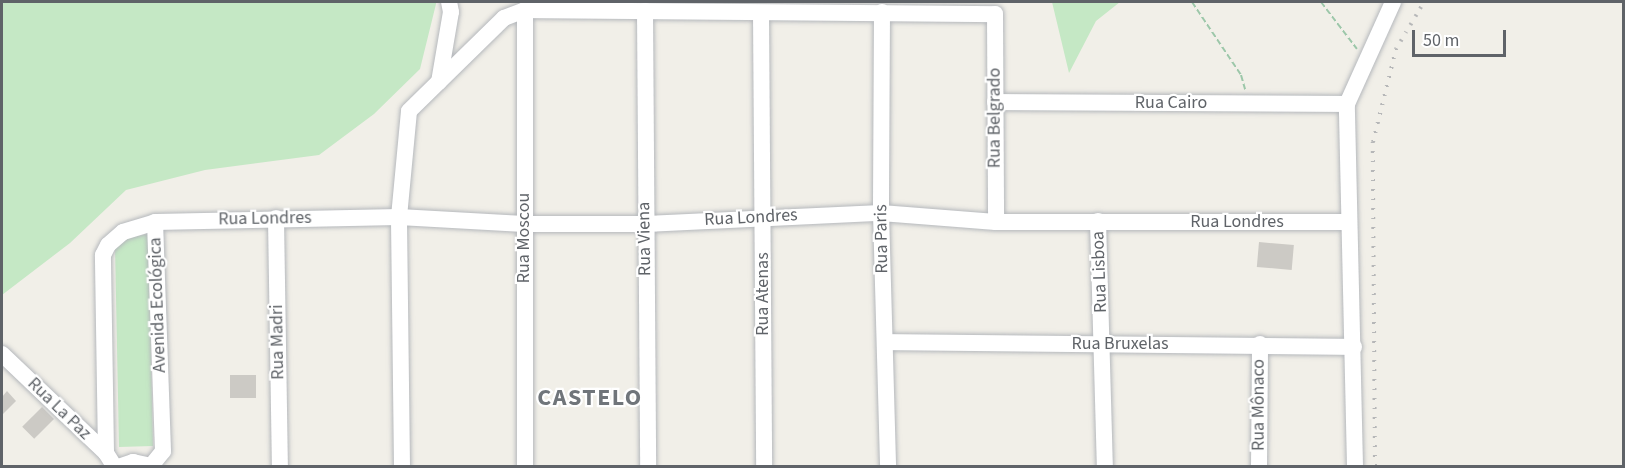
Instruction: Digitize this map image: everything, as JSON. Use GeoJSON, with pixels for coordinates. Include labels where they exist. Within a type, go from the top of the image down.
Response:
{"type":"FeatureCollection","features":[{"type":"Feature","properties":{"kind":"street"},"geometry":{"type":"LineString","coordinates":[[439,82],[450,2]]}},
{"type":"Feature","properties":{"kind":"street"},"geometry":{"type":"LineString","coordinates":[[1355,466],[1354,347],[1347,222],[1347,104],[1364,59],[1393,2]]}},
{"type":"Feature","properties":{"kind":"street"},"geometry":{"type":"LineString","coordinates":[[402,466],[399,217],[409,111],[504,18],[525,10],[882,12]]}},
{"type":"Feature","properties":{"kind":"street","name":"Rua Moscou"},"geometry":{"type":"LineString","coordinates":[[525,10],[525,466]]}},
{"type":"Feature","properties":{"kind":"street","name":"Rua Viena"},"geometry":{"type":"LineString","coordinates":[[645,11],[648,466]]}},
{"type":"Feature","properties":{"kind":"street","name":"Rua Belgrado"},"geometry":{"type":"LineString","coordinates":[[882,12],[995,14],[996,222]]}},
{"type":"Feature","properties":{"kind":"street","name":"Rua Paris"},"geometry":{"type":"LineString","coordinates":[[882,12],[881,213],[888,466]]}},
{"type":"Feature","properties":{"kind":"street","name":"Rua Atenas"},"geometry":{"type":"LineString","coordinates":[[761,13],[765,466]]}},
{"type":"Feature","properties":{"kind":"street","name":"Rua Cairo"},"geometry":{"type":"LineString","coordinates":[[995,102],[1347,104]]}},
{"type":"Feature","properties":{"kind":"street","name":"Rua Londres"},"geometry":{"type":"LineString","coordinates":[[155,222],[399,217],[524,224],[645,224],[763,216],[881,213],[996,222],[1347,222]]}},
{"type":"Feature","properties":{"kind":"street","name":"Rua Madri"},"geometry":{"type":"LineString","coordinates":[[276,218],[280,466]]}},
{"type":"Feature","properties":{"kind":"street","name":"Rua Lisboa"},"geometry":{"type":"LineString","coordinates":[[1098,221],[1105,466]]}},
{"type":"Feature","properties":{"kind":"street","name":"Avenida Ecológica"},"geometry":{"type":"LineString","coordinates":[[110,460],[103,255],[108,245],[123,232],[155,222],[163,451],[152,466]]}},
{"type":"Feature","properties":{"kind":"street","name":"Rua Bruxelas"},"geometry":{"type":"LineString","coordinates":[[885,342],[1102,345],[1260,344],[1354,347]]}},
{"type":"Feature","properties":{"kind":"street","name":"Rua Mônaco"},"geometry":{"type":"LineString","coordinates":[[1259,466],[1260,344]]}},
{"type":"Feature","properties":{"kind":"street","name":"Rua La Paz"},"geometry":{"type":"LineString","coordinates":[[2,354],[110,460]]}},
{"type":"Feature","properties":{"kind":"street"},"geometry":{"type":"LineString","coordinates":[[121,466],[133,462],[152,466]]}},
{"type":"Feature","properties":{"kind":"path"},"geometry":{"type":"LineString","coordinates":[[1192,2],[1241,75],[1250,104]]}},
{"type":"Feature","properties":{"kind":"path"},"geometry":{"type":"LineString","coordinates":[[1320,2],[1364,59]]}},
{"type":"Feature","properties":{"kind":"green space"},"geometry":{"type":"Polygon","coordinates":[[[2,2],[436,2],[436,4],[420,69],[374,114],[319,155],[205,170],[126,190],[70,243],[2,295],[2,2]]]}},
{"type":"Feature","properties":{"kind":"green space"},"geometry":{"type":"Polygon","coordinates":[[[1052,2],[1120,2],[1096,21],[1069,73],[1052,2]]]}},
{"type":"Feature","properties":{"kind":"green space"},"geometry":{"type":"Polygon","coordinates":[[[148,234],[153,446],[119,447],[115,246],[128,238],[148,234]]]}},
{"type":"Feature","properties":{"kind":"building"},"geometry":{"type":"Polygon","coordinates":[[[1259,242],[1294,245],[1292,270],[1257,267],[1259,242]]]}},
{"type":"Feature","properties":{"kind":"building"},"geometry":{"type":"Polygon","coordinates":[[[230,375],[256,375],[256,398],[230,398],[230,375]]]}},
{"type":"Feature","properties":{"kind":"building"},"geometry":{"type":"Polygon","coordinates":[[[7,391],[16,401],[2,415],[2,397],[7,391]]]}},
{"type":"Feature","properties":{"kind":"building"},"geometry":{"type":"Polygon","coordinates":[[[42,407],[54,419],[34,439],[22,427],[42,407]]]}},
{"type":"Feature","properties":{"kind":"railway"},"geometry":{"type":"LineString","coordinates":[[1375,466],[1373,142],[1396,49],[1424,2]]}},
{"type":"Feature","properties":{"kind":"district","name":"CASTELO"},"geometry":{"type":"Point","coordinates":[590,398]}}]}
